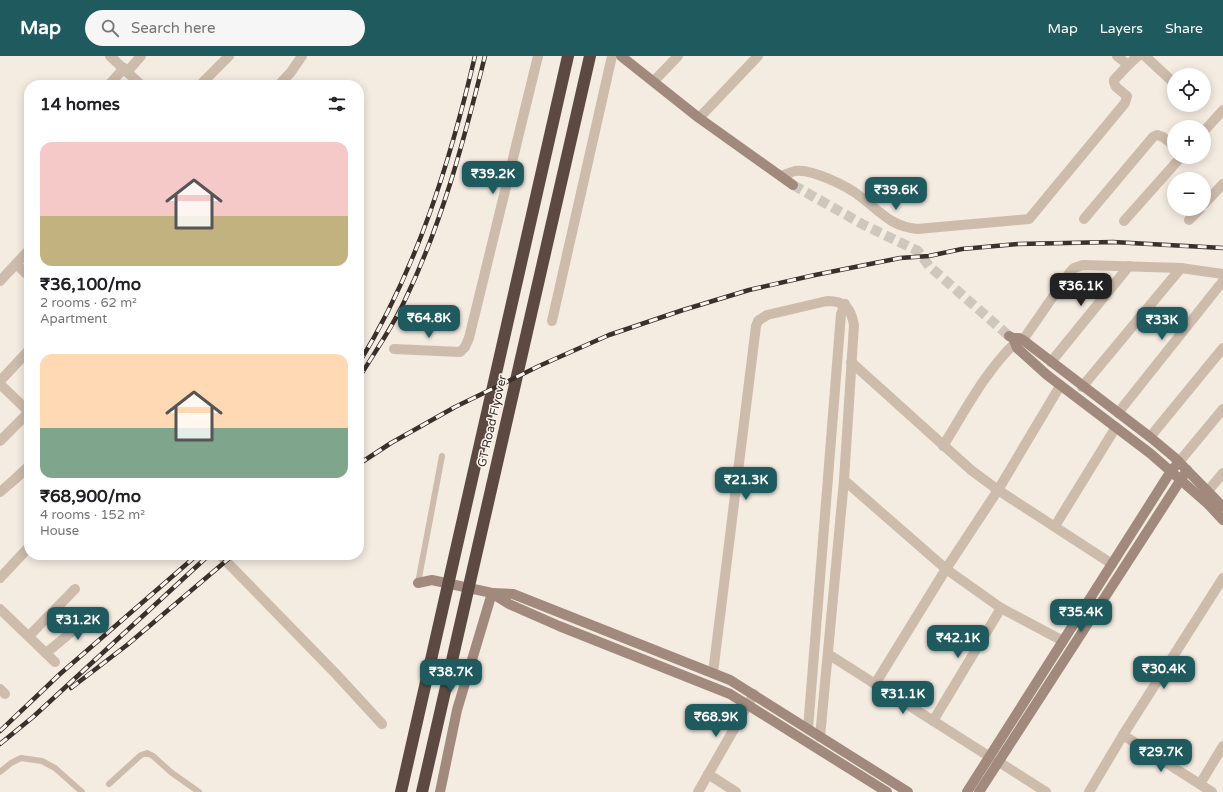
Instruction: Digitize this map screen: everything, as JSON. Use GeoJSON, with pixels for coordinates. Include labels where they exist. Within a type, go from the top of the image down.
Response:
{"type":"FeatureCollection","features":[{"type":"Feature","properties":{"kind":"highway","name":"GT Road Flyover"},"geometry":{"type":"LineString","coordinates":[[401,792],[568,56]]}},
{"type":"Feature","properties":{"kind":"highway","name":"GT Road Flyover"},"geometry":{"type":"LineString","coordinates":[[422,792],[590,56]]}},
{"type":"Feature","properties":{"kind":"street"},"geometry":{"type":"LineString","coordinates":[[110,56],[136,80]]}},
{"type":"Feature","properties":{"kind":"street"},"geometry":{"type":"LineString","coordinates":[[114,80],[141,56]]}},
{"type":"Feature","properties":{"kind":"street"},"geometry":{"type":"LineString","coordinates":[[205,80],[229,56]]}},
{"type":"Feature","properties":{"kind":"street"},"geometry":{"type":"LineString","coordinates":[[283,80],[291,72],[302,56]]}},
{"type":"Feature","properties":{"kind":"street"},"geometry":{"type":"LineString","coordinates":[[394,349],[460,352],[465,348],[471,330],[538,56]]}},
{"type":"Feature","properties":{"kind":"street"},"geometry":{"type":"LineString","coordinates":[[552,321],[612,56]]}},
{"type":"Feature","properties":{"kind":"street"},"geometry":{"type":"LineString","coordinates":[[621,56],[700,118],[793,185]]}},
{"type":"Feature","properties":{"kind":"street"},"geometry":{"type":"LineString","coordinates":[[654,81],[678,56]]}},
{"type":"Feature","properties":{"kind":"street"},"geometry":{"type":"LineString","coordinates":[[700,118],[758,56]]}},
{"type":"Feature","properties":{"kind":"street"},"geometry":{"type":"LineString","coordinates":[[1117,56],[1128,65]]}},
{"type":"Feature","properties":{"kind":"street"},"geometry":{"type":"LineString","coordinates":[[781,176],[795,171],[800,171],[830,180],[848,188],[887,218],[905,228],[917,229],[1029,219],[1125,103],[1127,96],[1116,87],[1114,80],[1138,56]]}},
{"type":"Feature","properties":{"kind":"street"},"geometry":{"type":"LineString","coordinates":[[1145,56],[1167,76]]}},
{"type":"Feature","properties":{"kind":"street"},"geometry":{"type":"LineString","coordinates":[[1211,123],[1223,110]]}},
{"type":"Feature","properties":{"kind":"street"},"geometry":{"type":"LineString","coordinates":[[1084,219],[1153,137],[1157,135],[1167,140]]}},
{"type":"Feature","properties":{"kind":"street"},"geometry":{"type":"LineString","coordinates":[[1124,221],[1175,164]]}},
{"type":"Feature","properties":{"kind":"street"},"geometry":{"type":"LineString","coordinates":[[1211,197],[1223,184]]}},
{"type":"Feature","properties":{"kind":"street"},"geometry":{"type":"LineString","coordinates":[[1189,220],[1193,216]]}},
{"type":"Feature","properties":{"kind":"street"},"geometry":{"type":"LineString","coordinates":[[0,281],[24,255]]}},
{"type":"Feature","properties":{"kind":"street"},"geometry":{"type":"LineString","coordinates":[[16,264],[24,271]]}},
{"type":"Feature","properties":{"kind":"street"},"geometry":{"type":"LineString","coordinates":[[944,446],[986,377],[1002,355],[1074,268],[1083,264],[1181,268],[1223,274]]}},
{"type":"Feature","properties":{"kind":"street"},"geometry":{"type":"LineString","coordinates":[[1051,362],[1128,266]]}},
{"type":"Feature","properties":{"kind":"street"},"geometry":{"type":"LineString","coordinates":[[1082,387],[1181,268]]}},
{"type":"Feature","properties":{"kind":"street"},"geometry":{"type":"LineString","coordinates":[[1118,413],[1223,281]]}},
{"type":"Feature","properties":{"kind":"street"},"geometry":{"type":"LineString","coordinates":[[714,673],[756,326],[758,321],[767,315],[827,301],[845,304],[852,314],[854,325],[844,480],[820,737]]}},
{"type":"Feature","properties":{"kind":"street"},"geometry":{"type":"LineString","coordinates":[[808,729],[841,314],[845,304]]}},
{"type":"Feature","properties":{"kind":"street"},"geometry":{"type":"LineString","coordinates":[[1015,340],[1051,362],[1082,387],[1150,437],[1208,491],[1222,512]]}},
{"type":"Feature","properties":{"kind":"street"},"geometry":{"type":"LineString","coordinates":[[1015,340],[1027,358],[1060,386],[1151,454],[1180,480],[1222,512]]}},
{"type":"Feature","properties":{"kind":"street"},"geometry":{"type":"LineString","coordinates":[[1150,437],[1223,348]]}},
{"type":"Feature","properties":{"kind":"street"},"geometry":{"type":"LineString","coordinates":[[24,356],[0,382],[24,407]]}},
{"type":"Feature","properties":{"kind":"street"},"geometry":{"type":"LineString","coordinates":[[851,362],[970,470],[998,490],[1112,564]]}},
{"type":"Feature","properties":{"kind":"street"},"geometry":{"type":"LineString","coordinates":[[875,684],[946,569],[998,490],[1060,386]]}},
{"type":"Feature","properties":{"kind":"street"},"geometry":{"type":"LineString","coordinates":[[967,792],[1171,471],[1223,409]]}},
{"type":"Feature","properties":{"kind":"street"},"geometry":{"type":"LineString","coordinates":[[0,441],[24,417]]}},
{"type":"Feature","properties":{"kind":"street"},"geometry":{"type":"LineString","coordinates":[[1055,526],[1116,427]]}},
{"type":"Feature","properties":{"kind":"street"},"geometry":{"type":"LineString","coordinates":[[980,792],[1187,470]]}},
{"type":"Feature","properties":{"kind":"street"},"geometry":{"type":"LineString","coordinates":[[0,492],[24,471]]}},
{"type":"Feature","properties":{"kind":"street"},"geometry":{"type":"LineString","coordinates":[[1208,491],[1223,473]]}},
{"type":"Feature","properties":{"kind":"street"},"geometry":{"type":"LineString","coordinates":[[844,480],[946,569],[1001,608],[1063,641]]}},
{"type":"Feature","properties":{"kind":"street"},"geometry":{"type":"LineString","coordinates":[[0,578],[24,552]]}},
{"type":"Feature","properties":{"kind":"street"},"geometry":{"type":"LineString","coordinates":[[225,560],[336,674],[382,724]]}},
{"type":"Feature","properties":{"kind":"street"},"geometry":{"type":"LineString","coordinates":[[1089,792],[1122,735],[1223,578]]}},
{"type":"Feature","properties":{"kind":"street"},"geometry":{"type":"LineString","coordinates":[[418,583],[432,580],[492,594],[513,594],[714,673],[730,680],[754,694],[908,792]]}},
{"type":"Feature","properties":{"kind":"street"},"geometry":{"type":"LineString","coordinates":[[29,636],[75,589]]}},
{"type":"Feature","properties":{"kind":"street"},"geometry":{"type":"LineString","coordinates":[[492,594],[509,604],[559,626],[730,694],[887,792]]}},
{"type":"Feature","properties":{"kind":"street"},"geometry":{"type":"LineString","coordinates":[[440,792],[457,710],[492,594]]}},
{"type":"Feature","properties":{"kind":"street"},"geometry":{"type":"LineString","coordinates":[[933,721],[1001,608]]}},
{"type":"Feature","properties":{"kind":"street"},"geometry":{"type":"LineString","coordinates":[[0,609],[55,662]]}},
{"type":"Feature","properties":{"kind":"street"},"geometry":{"type":"LineString","coordinates":[[46,653],[96,612]]}},
{"type":"Feature","properties":{"kind":"street"},"geometry":{"type":"LineString","coordinates":[[828,654],[990,757]]}},
{"type":"Feature","properties":{"kind":"street"},"geometry":{"type":"LineString","coordinates":[[698,792],[754,694]]}},
{"type":"Feature","properties":{"kind":"street"},"geometry":{"type":"LineString","coordinates":[[1122,735],[1212,792]]}},
{"type":"Feature","properties":{"kind":"street"},"geometry":{"type":"LineString","coordinates":[[1200,784],[1223,746]]}},
{"type":"Feature","properties":{"kind":"street"},"geometry":{"type":"LineString","coordinates":[[999,762],[1046,792]]}},
{"type":"Feature","properties":{"kind":"street"},"geometry":{"type":"LineString","coordinates":[[708,774],[736,792]]}},
{"type":"Feature","properties":{"kind":"lane"},"geometry":{"type":"LineString","coordinates":[[418,583],[442,456]]}},
{"type":"Feature","properties":{"kind":"lane"},"geometry":{"type":"LineString","coordinates":[[108,784],[141,755],[147,753],[153,756],[172,773],[199,792]]}},
{"type":"Feature","properties":{"kind":"lane"},"geometry":{"type":"LineString","coordinates":[[0,772],[11,763],[22,758],[42,761],[55,768],[82,792]]}},
{"type":"Feature","properties":{"kind":"tunnel"},"geometry":{"type":"LineString","coordinates":[[793,185],[864,225],[918,251],[929,266],[1009,336]]}},
{"type":"Feature","properties":{"kind":"railway"},"geometry":{"type":"LineString","coordinates":[[364,354],[380,327],[415,253],[443,175],[475,56]]}},
{"type":"Feature","properties":{"kind":"railway"},"geometry":{"type":"LineString","coordinates":[[364,370],[399,312],[430,242],[451,181],[485,56]]}},
{"type":"Feature","properties":{"kind":"railway"},"geometry":{"type":"LineString","coordinates":[[364,461],[391,443],[455,407],[539,366],[609,335],[749,290],[900,258],[929,256],[962,249],[1018,244],[1113,242],[1223,248]]}},
{"type":"Feature","properties":{"kind":"railway"},"geometry":{"type":"LineString","coordinates":[[0,731],[60,674],[191,560]]}},
{"type":"Feature","properties":{"kind":"railway"},"geometry":{"type":"LineString","coordinates":[[0,744],[33,717],[204,560]]}},
{"type":"Feature","properties":{"kind":"railway"},"geometry":{"type":"LineString","coordinates":[[71,688],[127,645],[227,560]]}}]}
